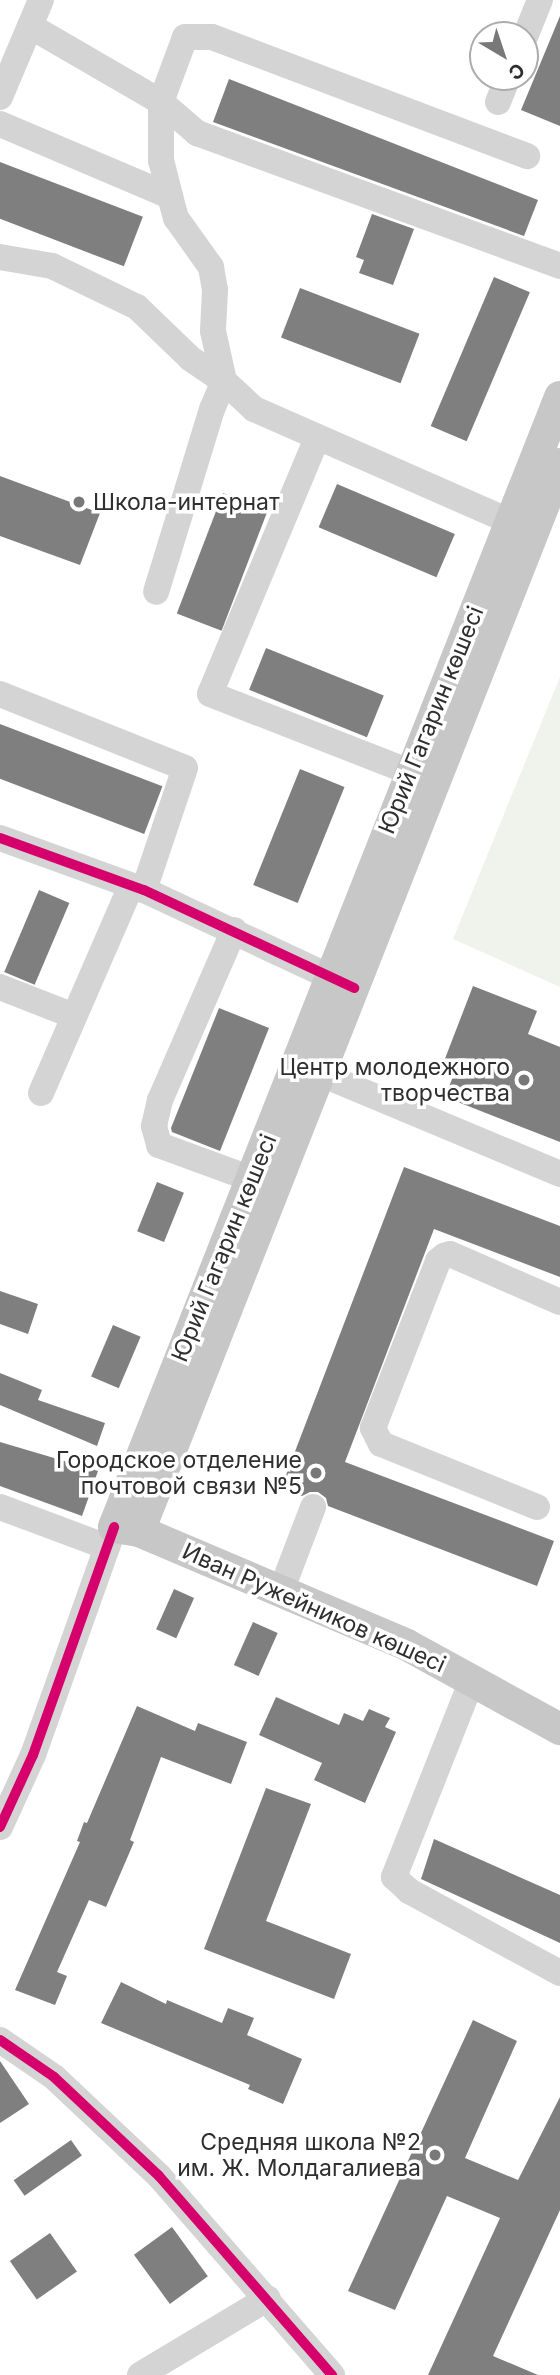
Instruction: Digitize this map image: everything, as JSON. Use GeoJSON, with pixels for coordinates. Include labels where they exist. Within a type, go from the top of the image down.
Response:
{"type":"FeatureCollection","features":[{"type":"Feature","properties":{"kind":"main road","name":"Юрий Гагарин көшесі"},"geometry":{"type":"LineString","coordinates":[[120,1535],[264,1183],[522,526],[560,397]]}},
{"type":"Feature","properties":{"kind":"main road","name":"Юрий Гагарин көшесі"},"geometry":{"type":"LineString","coordinates":[[343,984],[410,772],[522,526],[560,464]]}},
{"type":"Feature","properties":{"kind":"main road","name":"Иван Ружейников көшесі"},"geometry":{"type":"LineString","coordinates":[[120,1535],[281,1591],[407,1645],[560,1729]]}},
{"type":"Feature","properties":{"kind":"street"},"geometry":{"type":"LineString","coordinates":[[0,97],[41,0]]}},
{"type":"Feature","properties":{"kind":"street"},"geometry":{"type":"LineString","coordinates":[[531,21],[540,0]]}},
{"type":"Feature","properties":{"kind":"street"},"geometry":{"type":"LineString","coordinates":[[30,26],[161,102],[197,133],[560,266]]}},
{"type":"Feature","properties":{"kind":"street"},"geometry":{"type":"LineString","coordinates":[[156,592],[212,409],[224,381],[213,331],[215,290],[211,267],[176,218],[161,162],[161,102],[185,37],[212,37],[527,156]]}},
{"type":"Feature","properties":{"kind":"street"},"geometry":{"type":"LineString","coordinates":[[498,102],[502,91]]}},
{"type":"Feature","properties":{"kind":"street"},"geometry":{"type":"LineString","coordinates":[[0,124],[170,196]]}},
{"type":"Feature","properties":{"kind":"street"},"geometry":{"type":"LineString","coordinates":[[0,257],[52,266],[137,307],[191,359],[224,381],[254,409],[522,526]]}},
{"type":"Feature","properties":{"kind":"street"},"geometry":{"type":"LineString","coordinates":[[317,438],[210,694],[410,772]]}},
{"type":"Feature","properties":{"kind":"street"},"geometry":{"type":"LineString","coordinates":[[0,694],[185,768],[137,888],[74,1016],[41,1093]]}},
{"type":"Feature","properties":{"kind":"street"},"geometry":{"type":"LineString","coordinates":[[0,838],[137,888],[234,930],[343,984]]}},
{"type":"Feature","properties":{"kind":"street"},"geometry":{"type":"LineString","coordinates":[[234,930],[160,1100],[154,1126],[159,1144],[264,1183]]}},
{"type":"Feature","properties":{"kind":"street"},"geometry":{"type":"LineString","coordinates":[[0,987],[74,1016]]}},
{"type":"Feature","properties":{"kind":"street"},"geometry":{"type":"LineString","coordinates":[[309,1069],[560,1174]]}},
{"type":"Feature","properties":{"kind":"street"},"geometry":{"type":"LineString","coordinates":[[537,1507],[381,1444],[373,1428],[438,1261],[444,1256],[450,1254],[560,1302]]}},
{"type":"Feature","properties":{"kind":"street"},"geometry":{"type":"LineString","coordinates":[[0,1507],[120,1535]]}},
{"type":"Feature","properties":{"kind":"street"},"geometry":{"type":"LineString","coordinates":[[281,1591],[313,1507]]}},
{"type":"Feature","properties":{"kind":"street","name":"Юрий Гагарин көшесі"},"geometry":{"type":"LineString","coordinates":[[0,1826],[33,1755],[120,1535]]}},
{"type":"Feature","properties":{"kind":"street"},"geometry":{"type":"LineString","coordinates":[[472,1680],[394,1877],[410,1891],[560,1973]]}},
{"type":"Feature","properties":{"kind":"street"},"geometry":{"type":"LineString","coordinates":[[0,2040],[54,2077],[159,2176],[268,2298],[332,2375]]}},
{"type":"Feature","properties":{"kind":"street"},"geometry":{"type":"LineString","coordinates":[[140,2375],[268,2298]]}},
{"type":"Feature","properties":{"kind":"shaded area"},"geometry":{"type":"Polygon","coordinates":[[[560,677],[560,987],[453,939],[560,677]]]}},
{"type":"Feature","properties":{"kind":"building"},"geometry":{"type":"Polygon","coordinates":[[[560,16],[560,126],[521,110],[529,91],[539,91],[539,67],[560,16]]]}},
{"type":"Feature","properties":{"kind":"building"},"geometry":{"type":"Polygon","coordinates":[[[229,79],[538,200],[524,236],[213,122],[229,79]]]}},
{"type":"Feature","properties":{"kind":"building"},"geometry":{"type":"Polygon","coordinates":[[[0,162],[143,217],[124,266],[0,219],[0,162]]]}},
{"type":"Feature","properties":{"kind":"building"},"geometry":{"type":"Polygon","coordinates":[[[372,214],[414,229],[393,285],[359,273],[364,260],[356,257],[372,214]]]}},
{"type":"Feature","properties":{"kind":"building"},"geometry":{"type":"Polygon","coordinates":[[[494,277],[530,292],[467,441],[431,426],[494,277]]]}},
{"type":"Feature","properties":{"kind":"building"},"geometry":{"type":"Polygon","coordinates":[[[300,288],[419,334],[401,383],[281,337],[300,288]]]}},
{"type":"Feature","properties":{"kind":"building"},"geometry":{"type":"Polygon","coordinates":[[[0,476],[100,513],[80,565],[0,536],[0,476]]]}},
{"type":"Feature","properties":{"kind":"building"},"geometry":{"type":"Polygon","coordinates":[[[337,484],[455,534],[436,577],[319,527],[337,484]]]}},
{"type":"Feature","properties":{"kind":"building"},"geometry":{"type":"Polygon","coordinates":[[[223,493],[268,510],[222,631],[177,613],[223,493]]]}},
{"type":"Feature","properties":{"kind":"building"},"geometry":{"type":"Polygon","coordinates":[[[266,648],[384,696],[367,737],[249,690],[266,648]]]}},
{"type":"Feature","properties":{"kind":"building"},"geometry":{"type":"Polygon","coordinates":[[[0,724],[162,786],[144,834],[0,779],[0,724]]]}},
{"type":"Feature","properties":{"kind":"building"},"geometry":{"type":"Polygon","coordinates":[[[300,769],[345,787],[298,903],[253,885],[300,769]]]}},
{"type":"Feature","properties":{"kind":"building"},"geometry":{"type":"Polygon","coordinates":[[[39,890],[69,903],[35,985],[4,972],[39,890]]]}},
{"type":"Feature","properties":{"kind":"building"},"geometry":{"type":"Polygon","coordinates":[[[473,986],[537,1011],[528,1034],[560,1047],[560,1142],[445,1097],[454,1074],[441,1069],[473,986]]]}},
{"type":"Feature","properties":{"kind":"building"},"geometry":{"type":"Polygon","coordinates":[[[219,1008],[269,1028],[220,1151],[172,1132],[171,1128],[219,1008]]]}},
{"type":"Feature","properties":{"kind":"building"},"geometry":{"type":"Polygon","coordinates":[[[404,1167],[560,1226],[560,1277],[434,1229],[345,1462],[554,1541],[537,1586],[328,1506],[326,1498],[318,1492],[302,1496],[281,1488],[404,1167]]]}},
{"type":"Feature","properties":{"kind":"building"},"geometry":{"type":"Polygon","coordinates":[[[157,1182],[184,1193],[164,1242],[137,1231],[157,1182]]]}},
{"type":"Feature","properties":{"kind":"building"},"geometry":{"type":"Polygon","coordinates":[[[0,1291],[38,1304],[28,1334],[0,1324],[0,1291]]]}},
{"type":"Feature","properties":{"kind":"building"},"geometry":{"type":"Polygon","coordinates":[[[113,1325],[141,1337],[119,1388],[91,1377],[113,1325]]]}},
{"type":"Feature","properties":{"kind":"building"},"geometry":{"type":"Polygon","coordinates":[[[0,1373],[42,1390],[38,1400],[105,1423],[97,1446],[0,1405],[0,1373]]]}},
{"type":"Feature","properties":{"kind":"building"},"geometry":{"type":"Polygon","coordinates":[[[0,1442],[98,1471],[82,1516],[0,1486],[0,1442]]]}},
{"type":"Feature","properties":{"kind":"building"},"geometry":{"type":"Polygon","coordinates":[[[174,1589],[194,1598],[176,1638],[156,1629],[174,1589]]]}},
{"type":"Feature","properties":{"kind":"building"},"geometry":{"type":"Polygon","coordinates":[[[253,1622],[278,1633],[259,1676],[234,1665],[253,1622]]]}},
{"type":"Feature","properties":{"kind":"building"},"geometry":{"type":"Polygon","coordinates":[[[276,1697],[339,1725],[344,1713],[363,1721],[369,1709],[390,1718],[385,1727],[396,1732],[365,1803],[314,1780],[322,1763],[259,1735],[276,1697]]]}},
{"type":"Feature","properties":{"kind":"building"},"geometry":{"type":"Polygon","coordinates":[[[137,1706],[195,1731],[198,1723],[247,1742],[231,1784],[161,1757],[130,1840],[134,1842],[106,1907],[89,1900],[57,1972],[67,1976],[55,2005],[15,1990],[80,1842],[77,1841],[84,1822],[87,1823],[137,1706]]]}},
{"type":"Feature","properties":{"kind":"building"},"geometry":{"type":"Polygon","coordinates":[[[266,1788],[311,1804],[266,1921],[351,1954],[334,1999],[204,1949],[266,1788]]]}},
{"type":"Feature","properties":{"kind":"building"},"geometry":{"type":"Polygon","coordinates":[[[434,1839],[560,1895],[560,1943],[421,1879],[434,1839]]]}},
{"type":"Feature","properties":{"kind":"building"},"geometry":{"type":"Polygon","coordinates":[[[121,1982],[166,2004],[167,2000],[222,2023],[228,2008],[254,2018],[247,2035],[302,2059],[283,2104],[248,2089],[250,2085],[101,2023],[121,1982]]]}},
{"type":"Feature","properties":{"kind":"building"},"geometry":{"type":"Polygon","coordinates":[[[473,2020],[517,2041],[465,2158],[518,2180],[560,2097],[560,2210],[493,2356],[538,2375],[428,2375],[500,2218],[447,2196],[395,2310],[348,2291],[473,2020]]]}},
{"type":"Feature","properties":{"kind":"building"},"geometry":{"type":"Polygon","coordinates":[[[0,2061],[29,2104],[0,2123],[0,2061]]]}},
{"type":"Feature","properties":{"kind":"building"},"geometry":{"type":"Polygon","coordinates":[[[71,2140],[82,2156],[25,2196],[14,2180],[71,2140]]]}},
{"type":"Feature","properties":{"kind":"building"},"geometry":{"type":"Polygon","coordinates":[[[172,2227],[208,2276],[170,2304],[134,2255],[172,2227]]]}},
{"type":"Feature","properties":{"kind":"building"},"geometry":{"type":"Polygon","coordinates":[[[50,2233],[77,2272],[37,2300],[10,2261],[50,2233]]]}},
{"type":"Feature","properties":{"kind":"cycle path"},"geometry":{"type":"LineString","coordinates":[[0,838],[144,890],[354,988]]}},
{"type":"Feature","properties":{"kind":"cycle path"},"geometry":{"type":"LineString","coordinates":[[0,1827],[33,1755],[114,1527]]}},
{"type":"Feature","properties":{"kind":"cycle path"},"geometry":{"type":"LineString","coordinates":[[0,2040],[54,2077],[159,2176],[332,2375]]}},
{"type":"Feature","properties":{"kind":"place","name":"Школа-интернат"},"geometry":{"type":"Point","coordinates":[79,502]}},
{"type":"Feature","properties":{"kind":"place","name":"Центр молодежного творчества"},"geometry":{"type":"Point","coordinates":[524,1080]}},
{"type":"Feature","properties":{"kind":"place","name":"Городское отделение почтовой связи №5"},"geometry":{"type":"Point","coordinates":[316,1473]}},
{"type":"Feature","properties":{"kind":"place","name":"Средняя школа №2 им. Ж. Молдагалиева"},"geometry":{"type":"Point","coordinates":[435,2155]}}]}
